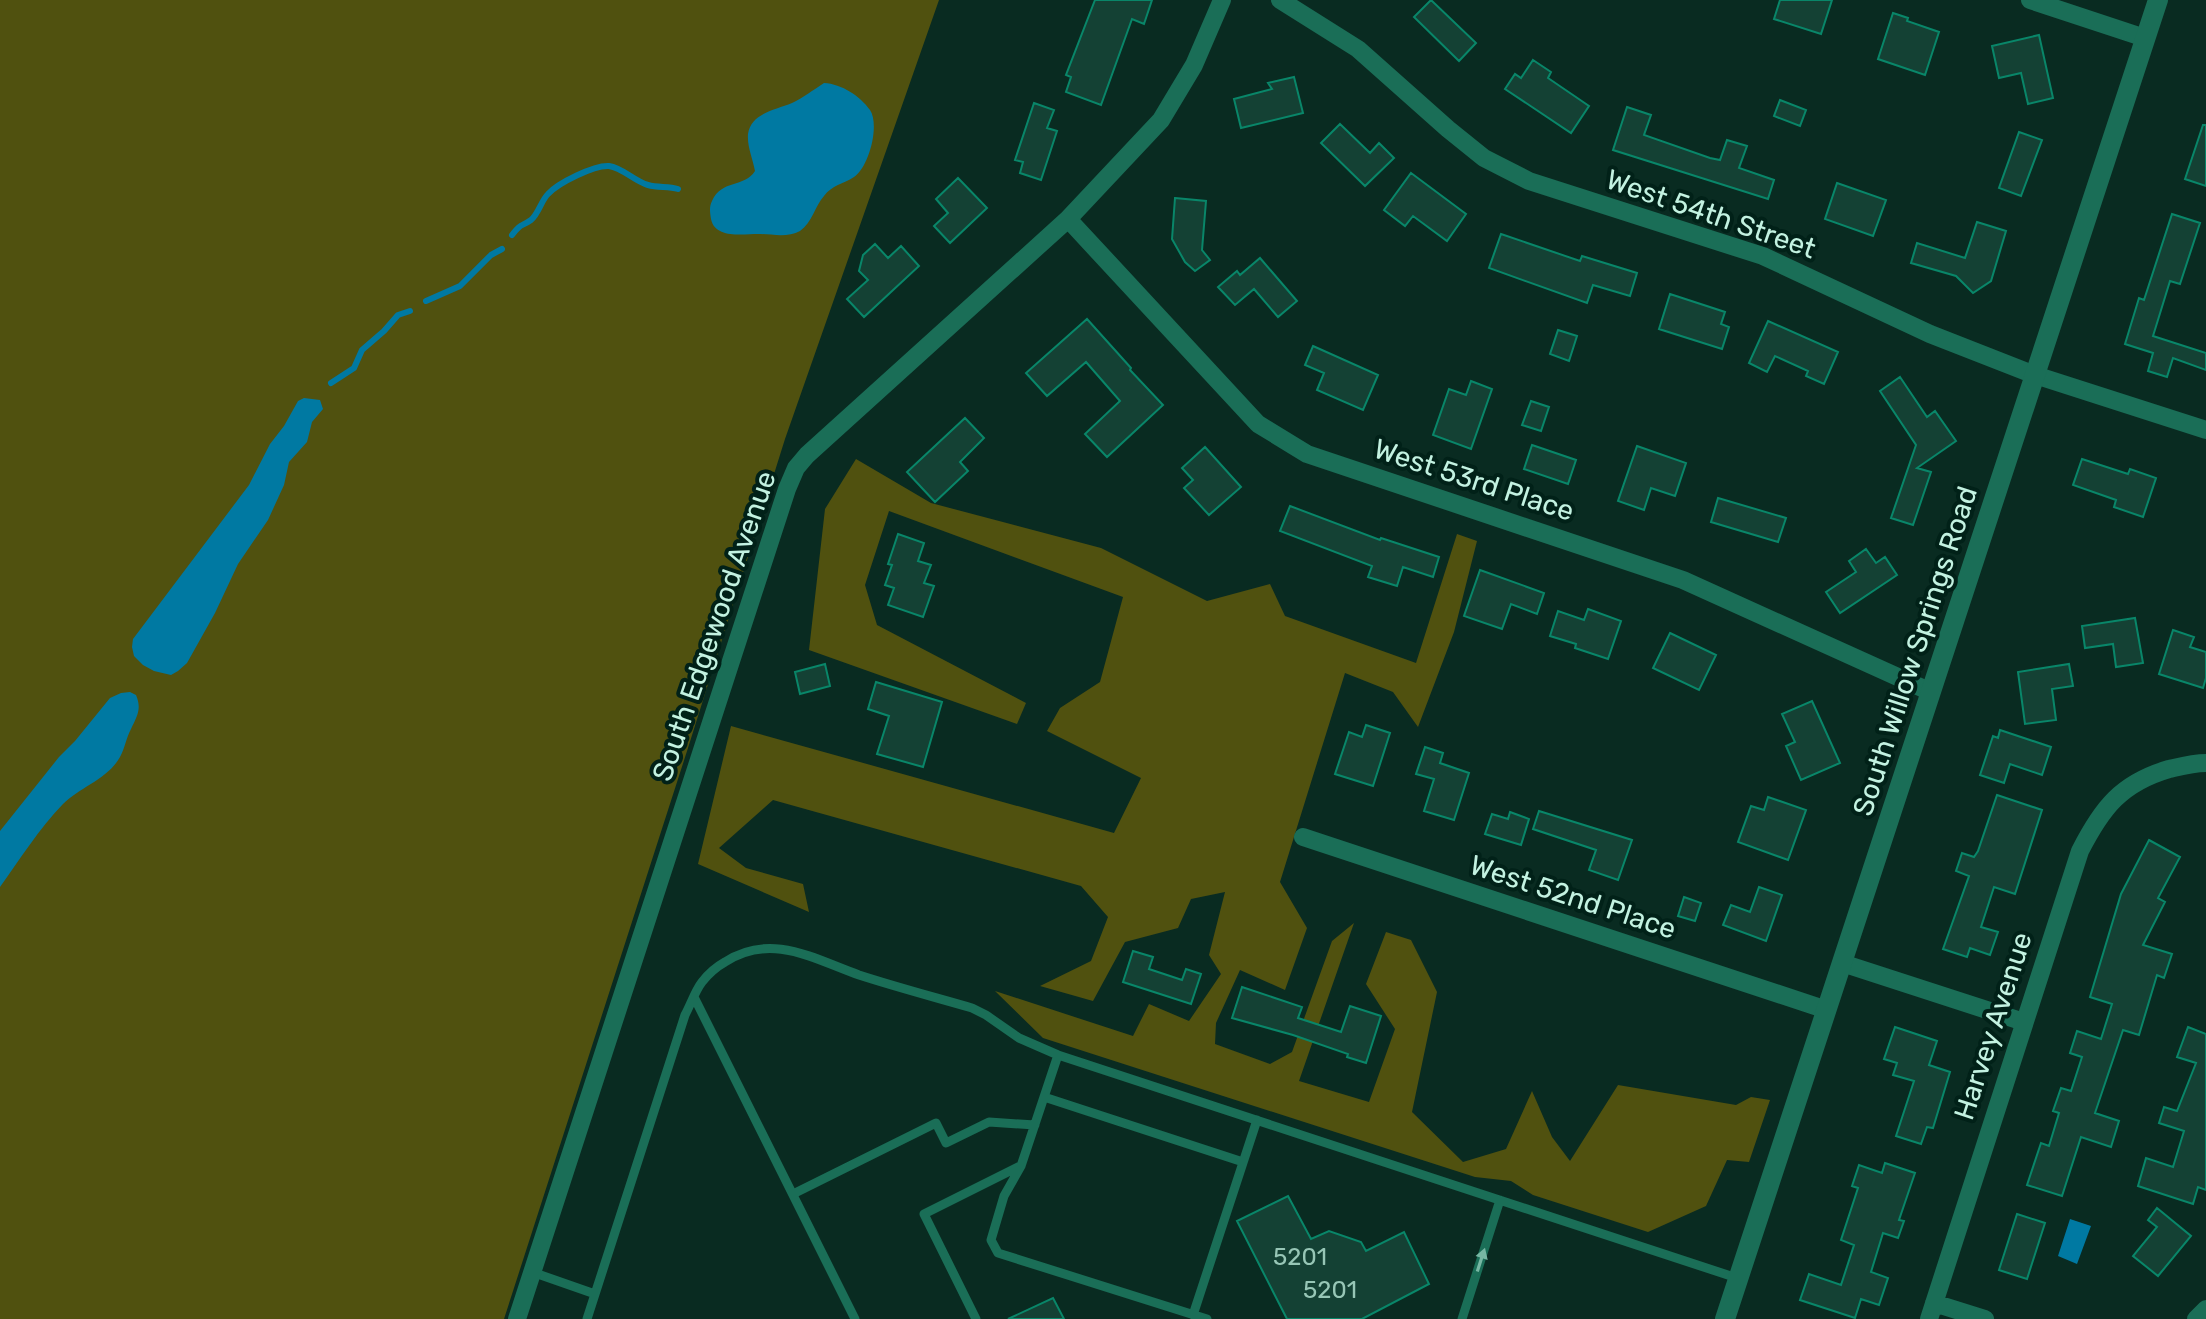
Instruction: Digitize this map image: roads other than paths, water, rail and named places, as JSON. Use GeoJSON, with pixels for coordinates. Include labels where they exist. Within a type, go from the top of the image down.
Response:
{"type":"FeatureCollection","features":[{"type":"Feature","properties":{"kind":"street","name":"South Edgewood Avenue"},"geometry":{"type":"LineString","coordinates":[[517,1319],[717,701],[796,468],[1068,219],[1161,120],[1194,65],[1222,0]]}},
{"type":"Feature","properties":{"kind":"street","name":"West 54th Street"},"geometry":{"type":"LineString","coordinates":[[1280,0],[1358,49],[1484,158],[1529,181],[1763,256],[1930,334],[2035,375],[2206,430]]}},
{"type":"Feature","properties":{"kind":"street"},"geometry":{"type":"LineString","coordinates":[[2030,0],[2145,38]]}},
{"type":"Feature","properties":{"kind":"street","name":"South Willow Springs Road"},"geometry":{"type":"LineString","coordinates":[[1725,1319],[2158,0]]}},
{"type":"Feature","properties":{"kind":"street","name":"West 53rd Place"},"geometry":{"type":"LineString","coordinates":[[1068,219],[1258,424],[1307,454],[1683,580],[1931,692]]}},
{"type":"Feature","properties":{"kind":"street","name":"Harvey Avenue"},"geometry":{"type":"LineString","coordinates":[[1932,1311],[2069,883],[2092,827],[2126,787],[2148,775],[2191,763],[2206,763]]}},
{"type":"Feature","properties":{"kind":"street","name":"West 52nd Place"},"geometry":{"type":"LineString","coordinates":[[1303,837],[1827,1010]]}},
{"type":"Feature","properties":{"kind":"street"},"geometry":{"type":"LineString","coordinates":[[1842,963],[2024,1022]]}},
{"type":"Feature","properties":{"kind":"street"},"geometry":{"type":"LineString","coordinates":[[2196,1319],[2206,1309]]}},
{"type":"Feature","properties":{"kind":"street"},"geometry":{"type":"LineString","coordinates":[[1932,1311],[1985,1319]]}},
{"type":"Feature","properties":{"kind":"lane"},"geometry":{"type":"LineString","coordinates":[[587,1319],[685,1015],[705,978],[723,963],[738,954],[770,947],[793,951],[863,976],[972,1008],[1019,1038],[1058,1055],[1739,1279]]}},
{"type":"Feature","properties":{"kind":"lane"},"geometry":{"type":"LineString","coordinates":[[694,997],[855,1319]]}},
{"type":"Feature","properties":{"kind":"lane"},"geometry":{"type":"LineString","coordinates":[[1058,1055],[1021,1166],[1004,1196],[991,1240],[998,1253],[1207,1319]]}},
{"type":"Feature","properties":{"kind":"lane"},"geometry":{"type":"LineString","coordinates":[[1044,1097],[1243,1162]]}},
{"type":"Feature","properties":{"kind":"lane"},"geometry":{"type":"LineString","coordinates":[[1193,1315],[1257,1120]]}},
{"type":"Feature","properties":{"kind":"lane"},"geometry":{"type":"LineString","coordinates":[[793,1194],[936,1123],[946,1143],[989,1122],[1035,1125]]}},
{"type":"Feature","properties":{"kind":"lane"},"geometry":{"type":"LineString","coordinates":[[976,1319],[924,1214],[1021,1166]]}},
{"type":"Feature","properties":{"kind":"lane"},"geometry":{"type":"LineString","coordinates":[[1462,1319],[1500,1200]]}},
{"type":"Feature","properties":{"kind":"lane"},"geometry":{"type":"LineString","coordinates":[[532,1272],[595,1294]]}},
{"type":"Feature","properties":{"kind":"water"},"geometry":{"type":"Polygon","coordinates":[[[824,83],[844,88],[856,96],[873,117],[871,145],[859,172],[827,192],[808,224],[800,231],[785,235],[738,235],[718,230],[710,212],[716,194],[727,186],[745,180],[755,171],[748,139],[754,121],[765,113],[796,101],[824,83]]]}},
{"type":"Feature","properties":{"kind":"water"},"geometry":{"type":"Polygon","coordinates":[[[304,398],[320,400],[323,409],[312,422],[307,442],[289,462],[284,485],[268,520],[238,564],[187,663],[171,675],[143,665],[134,656],[133,639],[249,485],[270,444],[298,401],[304,398]]]}},
{"type":"Feature","properties":{"kind":"water"},"geometry":{"type":"Polygon","coordinates":[[[130,692],[136,695],[139,708],[115,765],[63,804],[0,887],[0,831],[110,698],[130,692]]]}},
{"type":"Feature","properties":{"kind":"water"},"geometry":{"type":"Polygon","coordinates":[[[2070,1219],[2091,1226],[2077,1264],[2058,1256],[2070,1219]]]}},
{"type":"Feature","properties":{"kind":"waterway"},"geometry":{"type":"LineString","coordinates":[[512,235],[534,217],[553,190],[602,166],[614,167],[648,185],[678,189]]}},
{"type":"Feature","properties":{"kind":"waterway"},"geometry":{"type":"LineString","coordinates":[[426,301],[460,286],[491,255],[502,249]]}},
{"type":"Feature","properties":{"kind":"waterway"},"geometry":{"type":"LineString","coordinates":[[331,383],[354,368],[362,350],[398,315],[410,311]]}}]}
